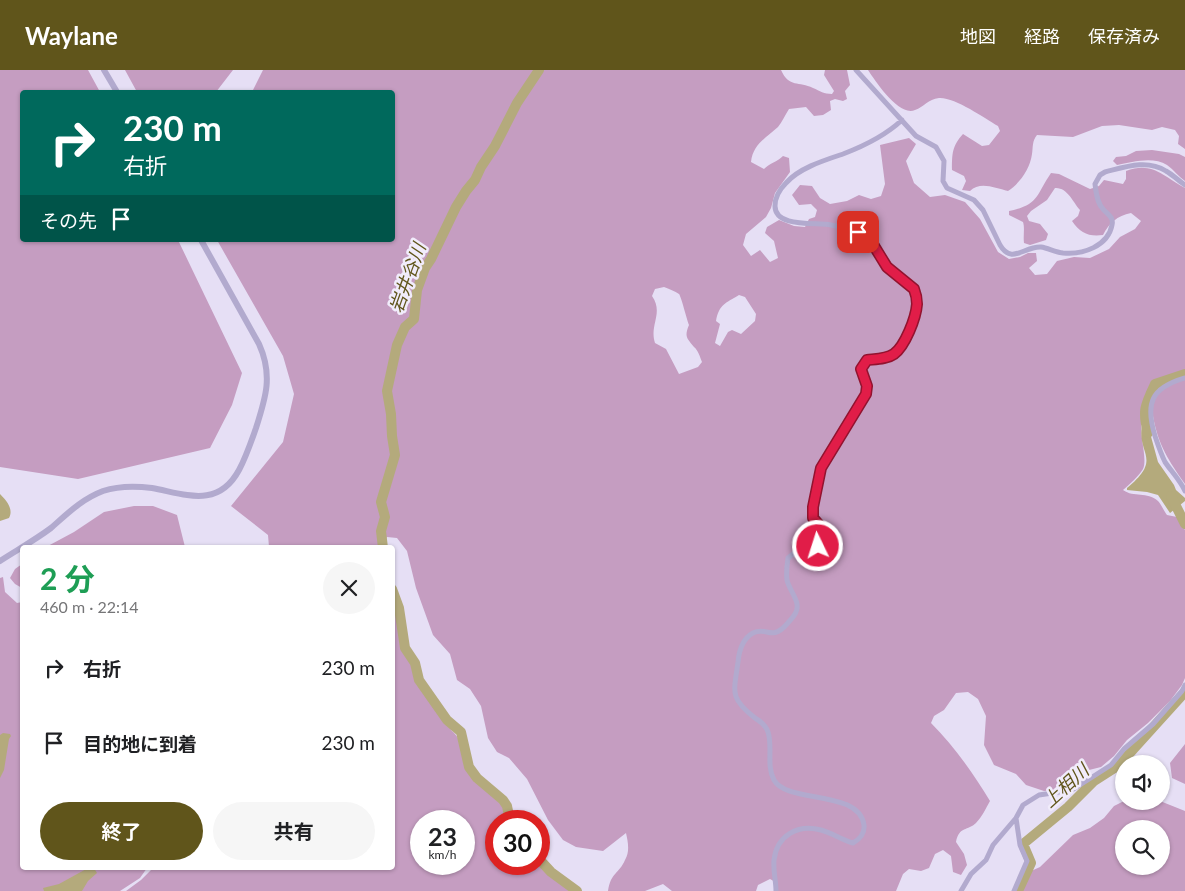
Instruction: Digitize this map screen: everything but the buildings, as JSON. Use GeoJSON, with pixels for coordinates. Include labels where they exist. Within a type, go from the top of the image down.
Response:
{"type":"FeatureCollection","features":[{"type":"Feature","properties":{"kind":"street"},"geometry":{"type":"LineString","coordinates":[[104,70],[115,90]]}},
{"type":"Feature","properties":{"kind":"street"},"geometry":{"type":"LineString","coordinates":[[856,70],[916,136],[936,147],[944,161],[943,181],[947,188],[974,200],[983,210],[1003,251],[1009,254],[1015,255],[1027,249],[1041,248],[1070,253],[1093,248],[1101,244],[1112,225],[1112,219],[1100,206],[1096,190],[1097,179],[1105,172],[1139,165],[1151,165],[1167,172],[1185,185]]}},
{"type":"Feature","properties":{"kind":"street"},"geometry":{"type":"LineString","coordinates":[[776,891],[774,861],[776,852],[786,834],[793,830],[807,828],[830,833],[853,843],[860,839],[864,830],[863,818],[849,806],[816,796],[792,792],[774,781],[770,767],[768,731],[745,710],[734,694],[740,647],[753,633],[761,631],[770,634],[777,633],[796,614],[798,608],[787,580],[788,558],[798,550],[809,551],[818,546],[821,538],[820,526],[813,518],[813,507],[821,468],[866,394],[867,386],[861,369],[863,365],[867,360],[887,358],[900,348],[911,328],[917,302],[914,289],[887,267],[866,236],[831,225],[798,224],[786,220],[778,215],[774,208],[775,200],[786,182],[795,176],[821,161],[844,153],[890,131],[902,120]]}},
{"type":"Feature","properties":{"kind":"street"},"geometry":{"type":"LineString","coordinates":[[24,545],[50,528],[74,507],[105,490],[151,488],[185,496],[202,496],[214,494],[225,488],[238,472],[246,457],[266,395],[268,371],[265,356],[259,344],[202,242]]}},
{"type":"Feature","properties":{"kind":"street"},"geometry":{"type":"LineString","coordinates":[[1185,378],[1169,382],[1159,390],[1151,405],[1150,414],[1156,440],[1164,460],[1185,490]]}},
{"type":"Feature","properties":{"kind":"street"},"geometry":{"type":"LineString","coordinates":[[0,561],[20,548]]}},
{"type":"Feature","properties":{"kind":"street"},"geometry":{"type":"LineString","coordinates":[[961,891],[971,874],[986,860],[993,845],[1016,818],[1023,805],[1039,795],[1072,790],[1111,765],[1124,749],[1153,724],[1185,685]]}},
{"type":"Feature","properties":{"kind":"street"},"geometry":{"type":"LineString","coordinates":[[1014,891],[1027,861],[1020,845],[1016,818]]}},
{"type":"Feature","properties":{"kind":"shaded area"},"geometry":{"type":"Polygon","coordinates":[[[0,70],[88,70],[99,90],[20,90],[20,242],[179,242],[242,373],[232,405],[210,448],[78,479],[0,467],[0,70]]]}},
{"type":"Feature","properties":{"kind":"shaded area"},"geometry":{"type":"Polygon","coordinates":[[[125,70],[233,70],[218,90],[136,90],[125,70]]]}},
{"type":"Feature","properties":{"kind":"shaded area"},"geometry":{"type":"Polygon","coordinates":[[[263,70],[781,70],[784,76],[791,82],[832,94],[834,91],[824,75],[825,70],[847,70],[850,85],[845,91],[847,99],[843,101],[835,99],[830,101],[831,110],[823,115],[814,116],[806,107],[789,109],[778,127],[754,150],[751,162],[764,169],[783,156],[789,158],[790,172],[775,193],[771,208],[766,217],[746,234],[743,245],[751,256],[760,250],[770,262],[778,258],[774,241],[765,233],[767,227],[779,220],[794,226],[805,227],[809,219],[815,217],[817,210],[811,204],[799,205],[792,195],[800,185],[812,186],[820,198],[830,204],[847,201],[859,195],[871,199],[881,196],[885,184],[880,145],[909,138],[916,144],[906,161],[914,183],[930,197],[945,195],[965,202],[980,219],[998,252],[1009,259],[1028,253],[1036,253],[1037,261],[1029,268],[1035,275],[1047,274],[1057,261],[1074,257],[1090,258],[1109,249],[1120,237],[1135,229],[1141,221],[1131,213],[1114,221],[1103,235],[1085,233],[1078,229],[1072,221],[1078,216],[1080,210],[1066,192],[1055,188],[1047,200],[1027,216],[1029,221],[1040,224],[1048,234],[1046,240],[1030,245],[1024,243],[1023,222],[1009,215],[1009,211],[1019,209],[1032,202],[1051,173],[1059,174],[1090,189],[1099,186],[1104,180],[1123,184],[1126,179],[1126,171],[1143,168],[1157,171],[1185,188],[1185,484],[1165,452],[1158,436],[1153,416],[1142,417],[1143,469],[1123,490],[1132,494],[1154,498],[1159,502],[1167,515],[1177,517],[1185,530],[1185,678],[1170,701],[1148,723],[1127,740],[1114,756],[1101,767],[1089,770],[1077,782],[1057,790],[1044,791],[1026,785],[1016,774],[994,765],[984,745],[986,716],[978,699],[968,692],[956,693],[944,710],[934,716],[931,723],[963,760],[990,801],[976,823],[959,833],[957,837],[956,842],[964,854],[967,865],[961,875],[953,872],[951,856],[943,850],[935,854],[929,868],[921,871],[909,869],[903,874],[896,891],[778,891],[777,883],[770,879],[758,885],[756,891],[672,891],[663,884],[645,891],[608,891],[611,880],[623,865],[628,854],[626,833],[603,851],[576,847],[563,840],[550,823],[550,810],[543,810],[527,779],[509,758],[497,752],[488,738],[481,706],[470,689],[457,680],[450,654],[433,635],[416,588],[407,551],[397,538],[387,537],[383,545],[269,545],[268,535],[231,506],[283,442],[294,394],[283,356],[218,242],[395,242],[395,90],[253,90],[263,70]],[[664,287],[655,289],[652,296],[657,308],[654,330],[655,343],[666,349],[679,374],[698,367],[702,362],[697,350],[687,337],[689,325],[679,294],[664,287]],[[739,295],[721,307],[716,321],[720,324],[715,343],[720,346],[728,332],[732,330],[741,334],[755,321],[756,314],[745,297],[739,295]]]}},
{"type":"Feature","properties":{"kind":"shaded area"},"geometry":{"type":"Polygon","coordinates":[[[868,70],[1185,70],[1185,149],[1178,144],[1179,136],[1175,130],[1162,127],[1152,130],[1119,125],[1102,126],[1073,137],[1037,135],[1033,142],[1031,160],[1027,170],[1017,184],[1008,191],[983,186],[978,186],[970,191],[962,190],[966,181],[964,176],[952,170],[953,155],[957,142],[963,134],[982,146],[989,145],[1000,131],[998,126],[961,104],[946,99],[932,100],[915,110],[909,111],[902,108],[888,97],[868,70]]]}},
{"type":"Feature","properties":{"kind":"shaded area"},"geometry":{"type":"Polygon","coordinates":[[[1152,150],[1179,154],[1185,157],[1185,181],[1170,167],[1161,162],[1142,160],[1117,165],[1113,161],[1116,157],[1126,156],[1136,151],[1152,150]]]}},
{"type":"Feature","properties":{"kind":"shaded area"},"geometry":{"type":"Polygon","coordinates":[[[1143,421],[1147,422],[1158,462],[1176,490],[1185,498],[1185,501],[1170,513],[1158,495],[1127,490],[1138,478],[1146,462],[1141,432],[1143,421]]]}},
{"type":"Feature","properties":{"kind":"shaded area"},"geometry":{"type":"Polygon","coordinates":[[[0,494],[7,502],[11,511],[9,518],[0,521],[0,494]]]}},
{"type":"Feature","properties":{"kind":"shaded area"},"geometry":{"type":"Polygon","coordinates":[[[134,506],[153,506],[177,515],[184,545],[50,545],[74,532],[104,512],[134,506]]]}},
{"type":"Feature","properties":{"kind":"shaded area"},"geometry":{"type":"Polygon","coordinates":[[[20,565],[20,587],[10,578],[15,569],[20,565]]]}},
{"type":"Feature","properties":{"kind":"shaded area"},"geometry":{"type":"Polygon","coordinates":[[[3,577],[5,592],[17,603],[20,602],[20,870],[146,870],[140,878],[120,891],[0,891],[0,578],[3,577]]]}},
{"type":"Feature","properties":{"kind":"shaded area"},"geometry":{"type":"Polygon","coordinates":[[[395,603],[401,644],[413,668],[418,685],[459,740],[466,765],[472,776],[496,796],[505,808],[505,810],[485,810],[485,875],[550,874],[572,891],[126,891],[151,870],[395,870],[395,603]]]}},
{"type":"Feature","properties":{"kind":"shaded area"},"geometry":{"type":"Polygon","coordinates":[[[3,733],[10,734],[11,736],[4,770],[0,778],[0,735],[3,733]]]}},
{"type":"Feature","properties":{"kind":"shaded area"},"geometry":{"type":"Polygon","coordinates":[[[1185,744],[1185,784],[1172,778],[1170,763],[1185,744]]]}},
{"type":"Feature","properties":{"kind":"shaded area"},"geometry":{"type":"Polygon","coordinates":[[[1170,805],[1185,811],[1185,891],[1021,891],[1029,872],[1040,867],[1073,835],[1090,828],[1104,818],[1115,806],[1115,810],[1170,810],[1170,805]]]}},
{"type":"Feature","properties":{"kind":"shaded area"},"geometry":{"type":"Polygon","coordinates":[[[84,870],[95,870],[97,873],[88,881],[82,891],[44,891],[43,888],[59,884],[84,870]]]}},
{"type":"Feature","properties":{"kind":"waterway","name":"岩井谷川"},"geometry":{"type":"LineString","coordinates":[[383,545],[381,531],[385,517],[381,502],[395,455],[387,391],[397,345],[405,327],[414,319],[417,290],[425,268],[456,207],[475,180],[517,103],[539,70]]}},
{"type":"Feature","properties":{"kind":"waterway","name":"上相川"},"geometry":{"type":"LineString","coordinates":[[1148,433],[1145,413],[1155,384],[1185,374]]}},
{"type":"Feature","properties":{"kind":"waterway","name":"上相川"},"geometry":{"type":"LineString","coordinates":[[1171,496],[1185,524]]}},
{"type":"Feature","properties":{"kind":"waterway","name":"岩井谷川"},"geometry":{"type":"LineString","coordinates":[[395,597],[399,608],[405,648],[415,663],[419,680],[447,720],[461,732],[469,767],[477,778],[503,800],[508,810]]}},
{"type":"Feature","properties":{"kind":"waterway","name":"上相川"},"geometry":{"type":"LineString","coordinates":[[1018,891],[1031,863],[1023,844],[1068,807],[1094,781],[1119,765],[1185,692]]}},
{"type":"Feature","properties":{"kind":"waterway","name":"岩井谷川"},"geometry":{"type":"LineString","coordinates":[[550,871],[577,891]]}},
{"type":"Feature","properties":{"kind":"route"},"geometry":{"type":"LineString","coordinates":[[818,546],[821,538],[820,526],[813,518],[813,507],[821,468],[827,457],[836,447],[866,394],[867,386],[861,369],[867,360],[887,358],[900,348],[911,328],[916,312],[917,302],[914,289],[887,267],[871,241],[858,232]]}}]}
